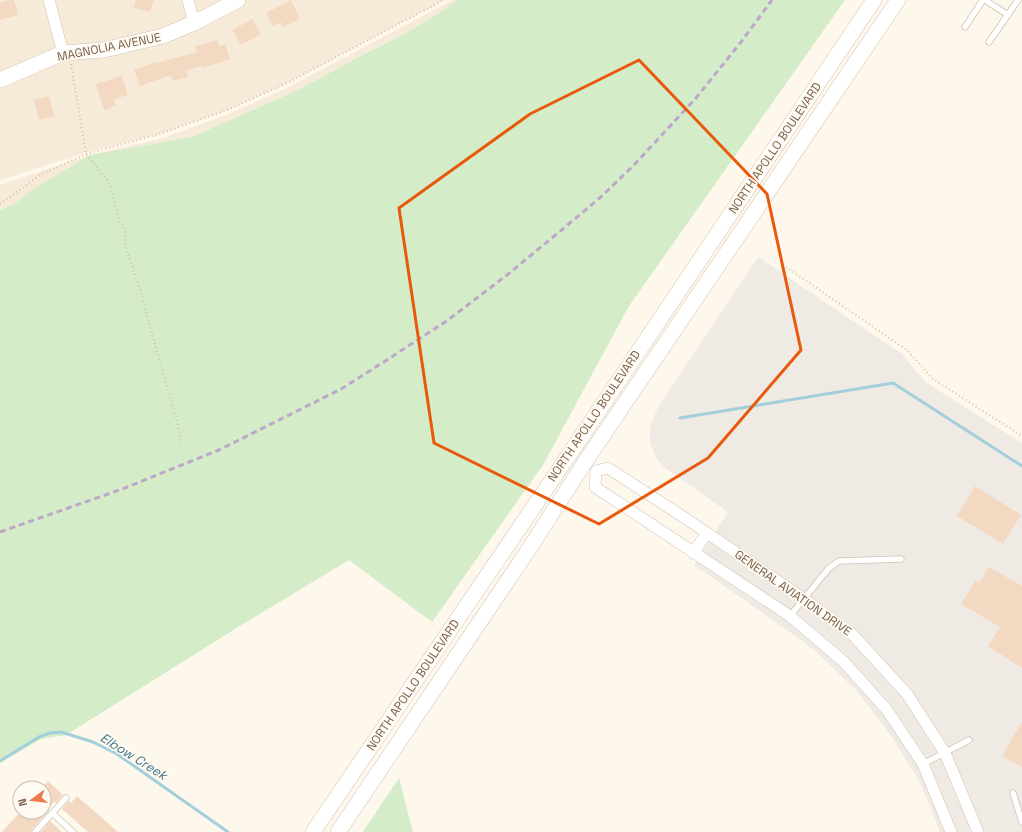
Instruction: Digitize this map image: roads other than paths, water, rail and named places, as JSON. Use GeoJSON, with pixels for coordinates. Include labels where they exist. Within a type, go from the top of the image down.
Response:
{"type":"FeatureCollection","features":[{"type":"Feature","properties":{"kind":"street"},"geometry":{"type":"LineString","coordinates":[[49,0],[63,53]]}},
{"type":"Feature","properties":{"kind":"street"},"geometry":{"type":"LineString","coordinates":[[188,0],[194,23]]}},
{"type":"Feature","properties":{"kind":"street","name":"MAGNOLIA AVENUE"},"geometry":{"type":"LineString","coordinates":[[0,80],[63,53],[104,50],[163,36],[194,23],[238,0]]}},
{"type":"Feature","properties":{"kind":"street","name":"NORTH APOLLO BOULEVARD"},"geometry":{"type":"LineString","coordinates":[[313,832],[571,452],[874,0]]}},
{"type":"Feature","properties":{"kind":"street","name":"NORTH APOLLO BOULEVARD"},"geometry":{"type":"LineString","coordinates":[[338,832],[529,549],[590,466],[898,0]]}},
{"type":"Feature","properties":{"kind":"street","name":"GENERAL AVIATION DRIVE"},"geometry":{"type":"LineString","coordinates":[[571,452],[590,466],[608,468],[651,495],[804,599],[852,634],[907,694],[945,753],[978,832]]}},
{"type":"Feature","properties":{"kind":"street","name":"GENERAL AVIATION DRIVE"},"geometry":{"type":"LineString","coordinates":[[590,466],[596,487],[693,553],[790,616],[844,662],[883,704],[923,764],[951,832]]}},
{"type":"Feature","properties":{"kind":"street"},"geometry":{"type":"LineString","coordinates":[[693,553],[707,533]]}},
{"type":"Feature","properties":{"kind":"lane"},"geometry":{"type":"LineString","coordinates":[[965,27],[984,0],[1008,15]]}},
{"type":"Feature","properties":{"kind":"lane"},"geometry":{"type":"LineString","coordinates":[[989,42],[1018,0]]}},
{"type":"Feature","properties":{"kind":"lane"},"geometry":{"type":"LineString","coordinates":[[790,616],[829,568],[839,561],[901,559]]}},
{"type":"Feature","properties":{"kind":"lane"},"geometry":{"type":"LineString","coordinates":[[923,764],[969,740]]}},
{"type":"Feature","properties":{"kind":"lane"},"geometry":{"type":"LineString","coordinates":[[1013,793],[1022,822]]}},
{"type":"Feature","properties":{"kind":"lane"},"geometry":{"type":"LineString","coordinates":[[66,798],[52,813],[73,832]]}},
{"type":"Feature","properties":{"kind":"lane"},"geometry":{"type":"LineString","coordinates":[[35,832],[46,820]]}},
{"type":"Feature","properties":{"kind":"waterway"},"geometry":{"type":"LineString","coordinates":[[680,418],[893,383],[1022,466]]}},
{"type":"Feature","properties":{"kind":"waterway","name":"Elbow Creek"},"geometry":{"type":"LineString","coordinates":[[0,761],[39,737],[50,733],[61,732],[93,742],[117,754],[228,832]]}},
{"type":"Feature","properties":{"kind":"railway"},"geometry":{"type":"LineString","coordinates":[[0,532],[125,488],[219,450],[341,389],[448,320],[507,275],[564,228],[602,196],[634,165],[696,98],[741,42],[772,0]]}}]}
